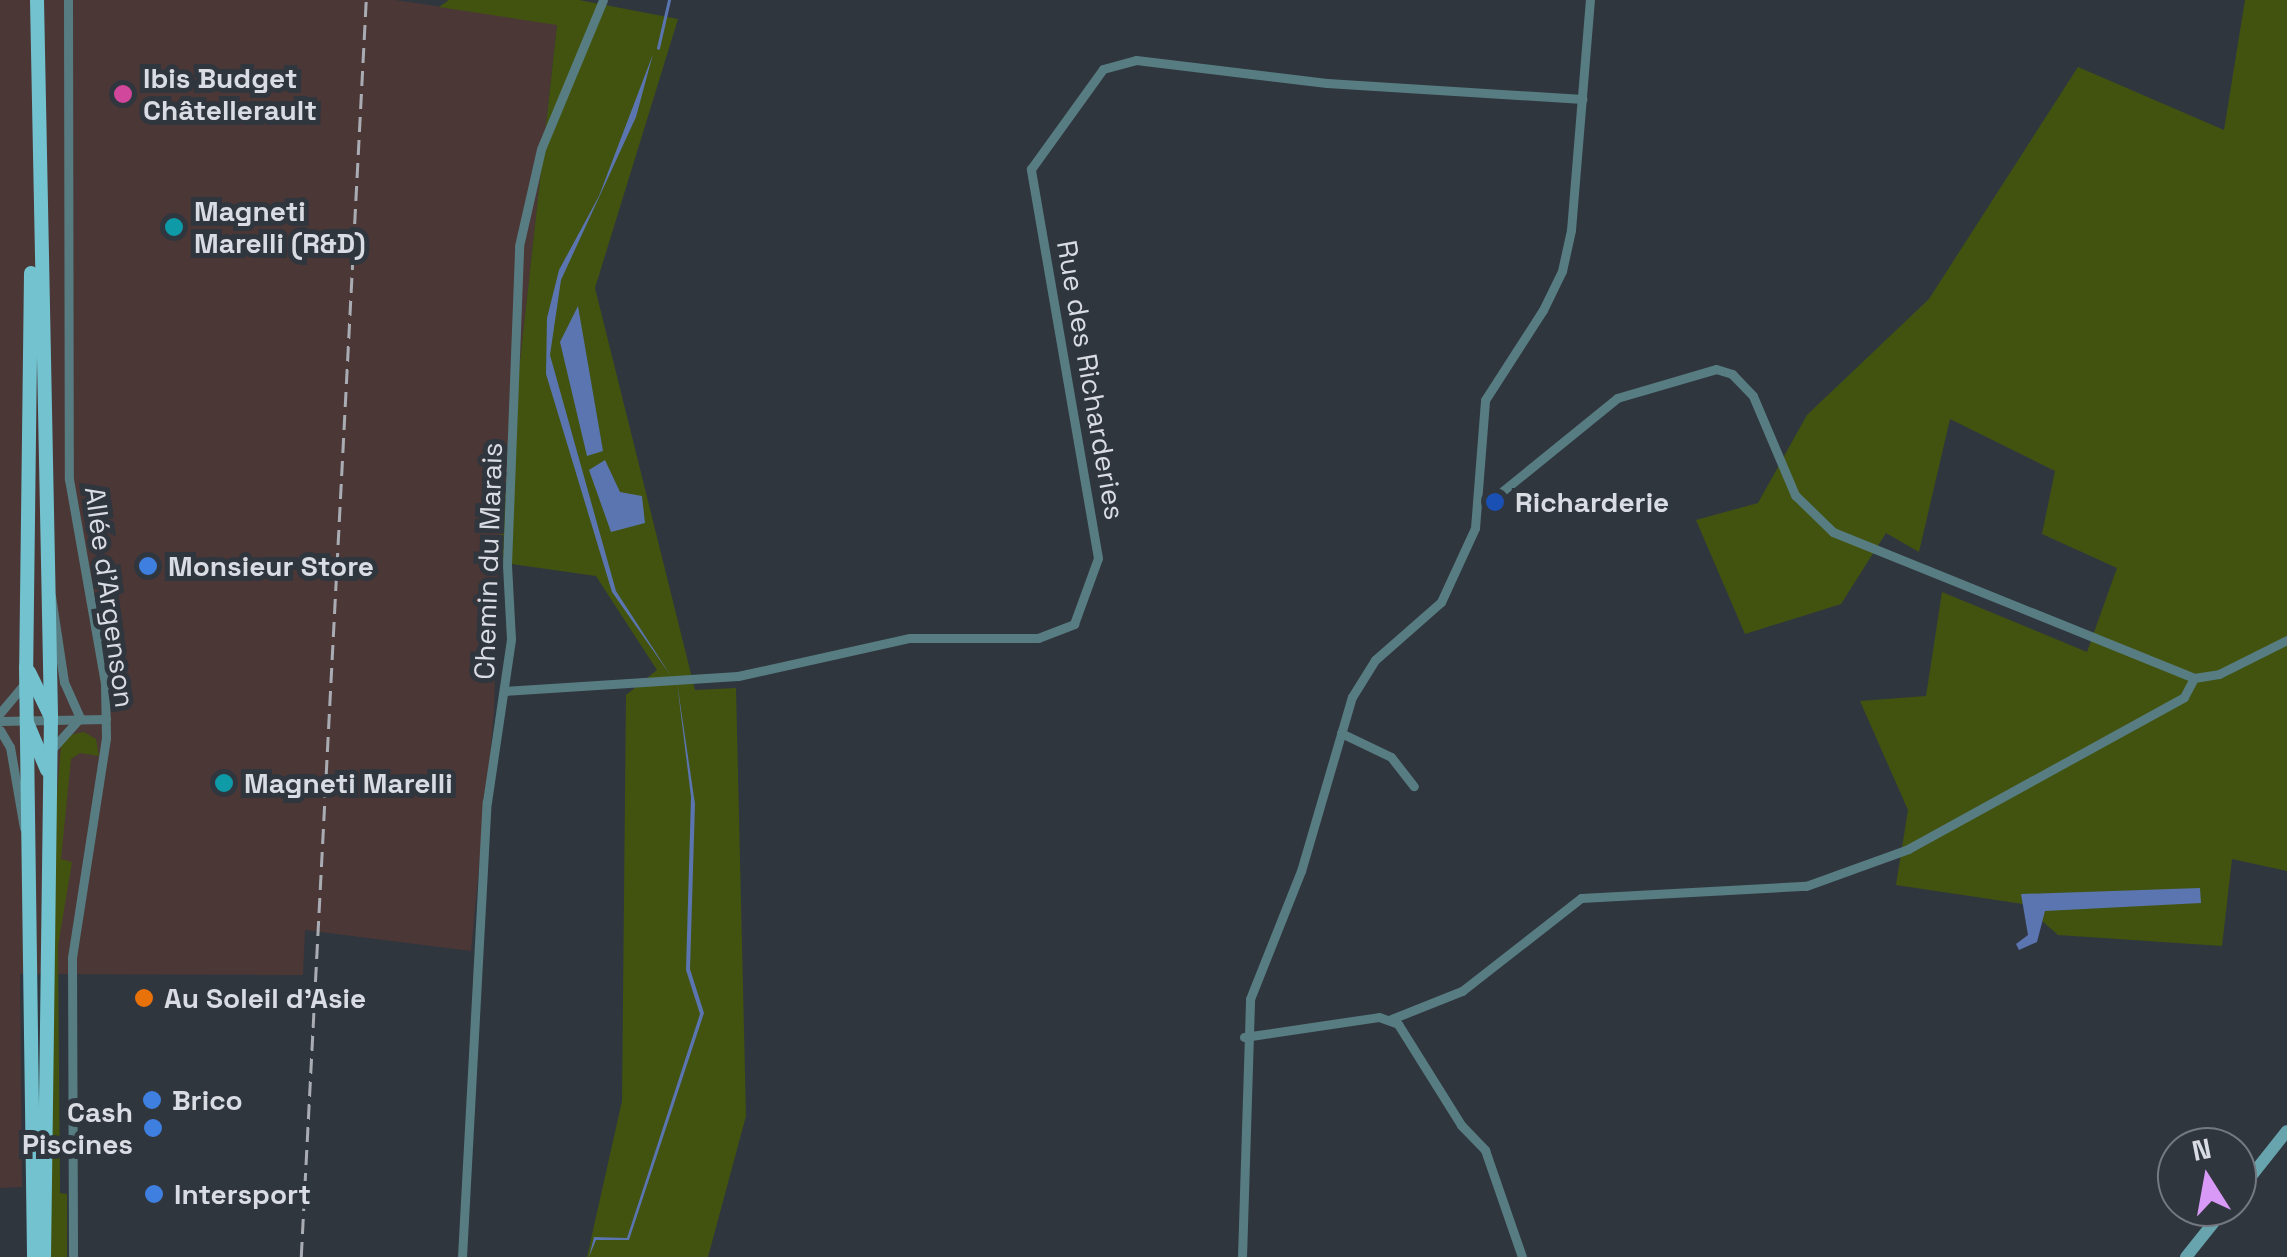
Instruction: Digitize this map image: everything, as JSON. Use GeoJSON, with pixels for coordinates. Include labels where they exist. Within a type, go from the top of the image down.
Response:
{"type":"FeatureCollection","features":[{"type":"Feature","properties":{"kind":"main road"},"geometry":{"type":"LineString","coordinates":[[30,0],[26,834],[34,1257]]}},
{"type":"Feature","properties":{"kind":"main road"},"geometry":{"type":"LineString","coordinates":[[38,0],[50,716],[44,1257]]}},
{"type":"Feature","properties":{"kind":"main road"},"geometry":{"type":"LineString","coordinates":[[26,674],[50,716]]}},
{"type":"Feature","properties":{"kind":"main road"},"geometry":{"type":"LineString","coordinates":[[26,722],[50,774]]}},
{"type":"Feature","properties":{"kind":"street","name":"Allée d’Argenson"},"geometry":{"type":"LineString","coordinates":[[68,0],[70,479],[106,720],[72,958],[73,1257]]}},
{"type":"Feature","properties":{"kind":"street","name":"Chemin du Marais"},"geometry":{"type":"LineString","coordinates":[[462,1257],[487,802],[505,691],[519,246],[541,148],[603,0]]}},
{"type":"Feature","properties":{"kind":"street"},"geometry":{"type":"LineString","coordinates":[[1242,1257],[1244,1036],[1257,973],[1301,871],[1352,696],[1375,660],[1442,602],[1460,568],[1480,502],[1485,400],[1562,270],[1590,0]]}},
{"type":"Feature","properties":{"kind":"street","name":"Rue des Richarderies"},"geometry":{"type":"LineString","coordinates":[[505,691],[738,676],[910,638],[1038,638],[1074,624],[1098,558],[1032,169],[1103,69],[1136,60],[1327,83],[1582,99]]}},
{"type":"Feature","properties":{"kind":"street"},"geometry":{"type":"LineString","coordinates":[[1480,502],[1499,494],[1616,398],[1716,369],[1732,374],[1754,396],[1795,495],[1833,532],[2194,678],[2219,674],[2287,640]]}},
{"type":"Feature","properties":{"kind":"street"},"geometry":{"type":"LineString","coordinates":[[49,592],[57,606],[64,682],[80,718]]}},
{"type":"Feature","properties":{"kind":"street"},"geometry":{"type":"LineString","coordinates":[[0,713],[26,674]]}},
{"type":"Feature","properties":{"kind":"street"},"geometry":{"type":"LineString","coordinates":[[1390,1020],[1402,1010],[1462,991],[1581,898],[1806,886],[1908,849],[2184,697],[2194,678]]}},
{"type":"Feature","properties":{"kind":"street"},"geometry":{"type":"LineString","coordinates":[[0,721],[26,722],[50,716],[106,720]]}},
{"type":"Feature","properties":{"kind":"street"},"geometry":{"type":"LineString","coordinates":[[50,751],[80,718]]}},
{"type":"Feature","properties":{"kind":"street"},"geometry":{"type":"LineString","coordinates":[[0,730],[10,747],[26,834]]}},
{"type":"Feature","properties":{"kind":"street"},"geometry":{"type":"LineString","coordinates":[[1341,734],[1391,757],[1414,786]]}},
{"type":"Feature","properties":{"kind":"street"},"geometry":{"type":"LineString","coordinates":[[1244,1036],[1390,1020],[1398,1024],[1461,1126],[1485,1150],[1522,1257]]}},
{"type":"Feature","properties":{"kind":"street"},"geometry":{"type":"LineString","coordinates":[[2257,1169],[2287,1131]]}},
{"type":"Feature","properties":{"kind":"street"},"geometry":{"type":"LineString","coordinates":[[2186,1257],[2210,1227]]}},
{"type":"Feature","properties":{"kind":"shaded area"},"geometry":{"type":"Polygon","coordinates":[[[0,0],[395,0],[557,24],[498,562],[494,712],[471,951],[305,930],[303,975],[20,974],[22,1187],[0,1188],[0,0]]]}},
{"type":"Feature","properties":{"kind":"green space"},"geometry":{"type":"Polygon","coordinates":[[[449,0],[579,0],[678,19],[595,288],[695,690],[736,688],[746,1116],[708,1257],[587,1257],[622,1101],[626,695],[657,670],[596,576],[498,562],[557,25],[439,7],[449,0]]]}},
{"type":"Feature","properties":{"kind":"green space"},"geometry":{"type":"Polygon","coordinates":[[[2245,0],[2287,0],[2287,871],[2232,859],[2222,946],[2058,935],[2023,904],[1896,885],[1908,810],[1860,701],[1926,696],[1942,592],[2087,652],[2117,568],[2042,534],[2055,471],[1950,419],[1919,552],[1886,533],[1841,604],[1745,634],[1696,520],[1758,503],[1807,415],[1929,299],[2078,67],[2224,130],[2245,0]]]}},
{"type":"Feature","properties":{"kind":"green space"},"geometry":{"type":"Polygon","coordinates":[[[84,732],[96,739],[99,756],[80,753],[71,759],[61,859],[72,862],[58,946],[60,1193],[67,1194],[67,1257],[48,1257],[56,807],[61,746],[69,735],[84,732]]]}},
{"type":"Feature","properties":{"kind":"water"},"geometry":{"type":"Polygon","coordinates":[[[653,54],[636,117],[561,280],[550,355],[616,591],[671,676],[612,592],[546,374],[547,318],[559,270],[599,196],[653,54]]]}},
{"type":"Feature","properties":{"kind":"water"},"geometry":{"type":"Polygon","coordinates":[[[578,306],[603,451],[587,456],[560,342],[578,306]]]}},
{"type":"Feature","properties":{"kind":"water"},"geometry":{"type":"Polygon","coordinates":[[[605,460],[620,492],[642,496],[645,523],[611,532],[589,470],[605,460]]]}},
{"type":"Feature","properties":{"kind":"water"},"geometry":{"type":"Polygon","coordinates":[[[677,682],[695,804],[690,969],[704,1013],[629,1240],[596,1240],[589,1257],[594,1237],[627,1238],[700,1014],[686,970],[691,797],[677,682]]]}},
{"type":"Feature","properties":{"kind":"water"},"geometry":{"type":"Polygon","coordinates":[[[2200,888],[2201,903],[2045,911],[2037,942],[2019,950],[2016,944],[2028,935],[2021,894],[2200,888]]]}},
{"type":"Feature","properties":{"kind":"waterway"},"geometry":{"type":"LineString","coordinates":[[658,48],[669,0]]}},
{"type":"Feature","properties":{"kind":"railway"},"geometry":{"type":"LineString","coordinates":[[301,1257],[366,0]]}},
{"type":"Feature","properties":{"kind":"place","name":"Ibis Budget Châtellerault"},"geometry":{"type":"Point","coordinates":[123,94]}},
{"type":"Feature","properties":{"kind":"place","name":"Magneti Marelli (R&D)"},"geometry":{"type":"Point","coordinates":[174,227]}},
{"type":"Feature","properties":{"kind":"place","name":"Richarderie"},"geometry":{"type":"Point","coordinates":[1495,502]}},
{"type":"Feature","properties":{"kind":"place","name":"Monsieur Store"},"geometry":{"type":"Point","coordinates":[148,566]}},
{"type":"Feature","properties":{"kind":"place","name":"Magneti Marelli"},"geometry":{"type":"Point","coordinates":[224,783]}},
{"type":"Feature","properties":{"kind":"place","name":"Au Soleil d'Asie"},"geometry":{"type":"Point","coordinates":[144,998]}},
{"type":"Feature","properties":{"kind":"place","name":"Brico"},"geometry":{"type":"Point","coordinates":[152,1100]}},
{"type":"Feature","properties":{"kind":"place","name":"Cash Piscines"},"geometry":{"type":"Point","coordinates":[153,1128]}},
{"type":"Feature","properties":{"kind":"place","name":"Intersport"},"geometry":{"type":"Point","coordinates":[154,1194]}}]}
